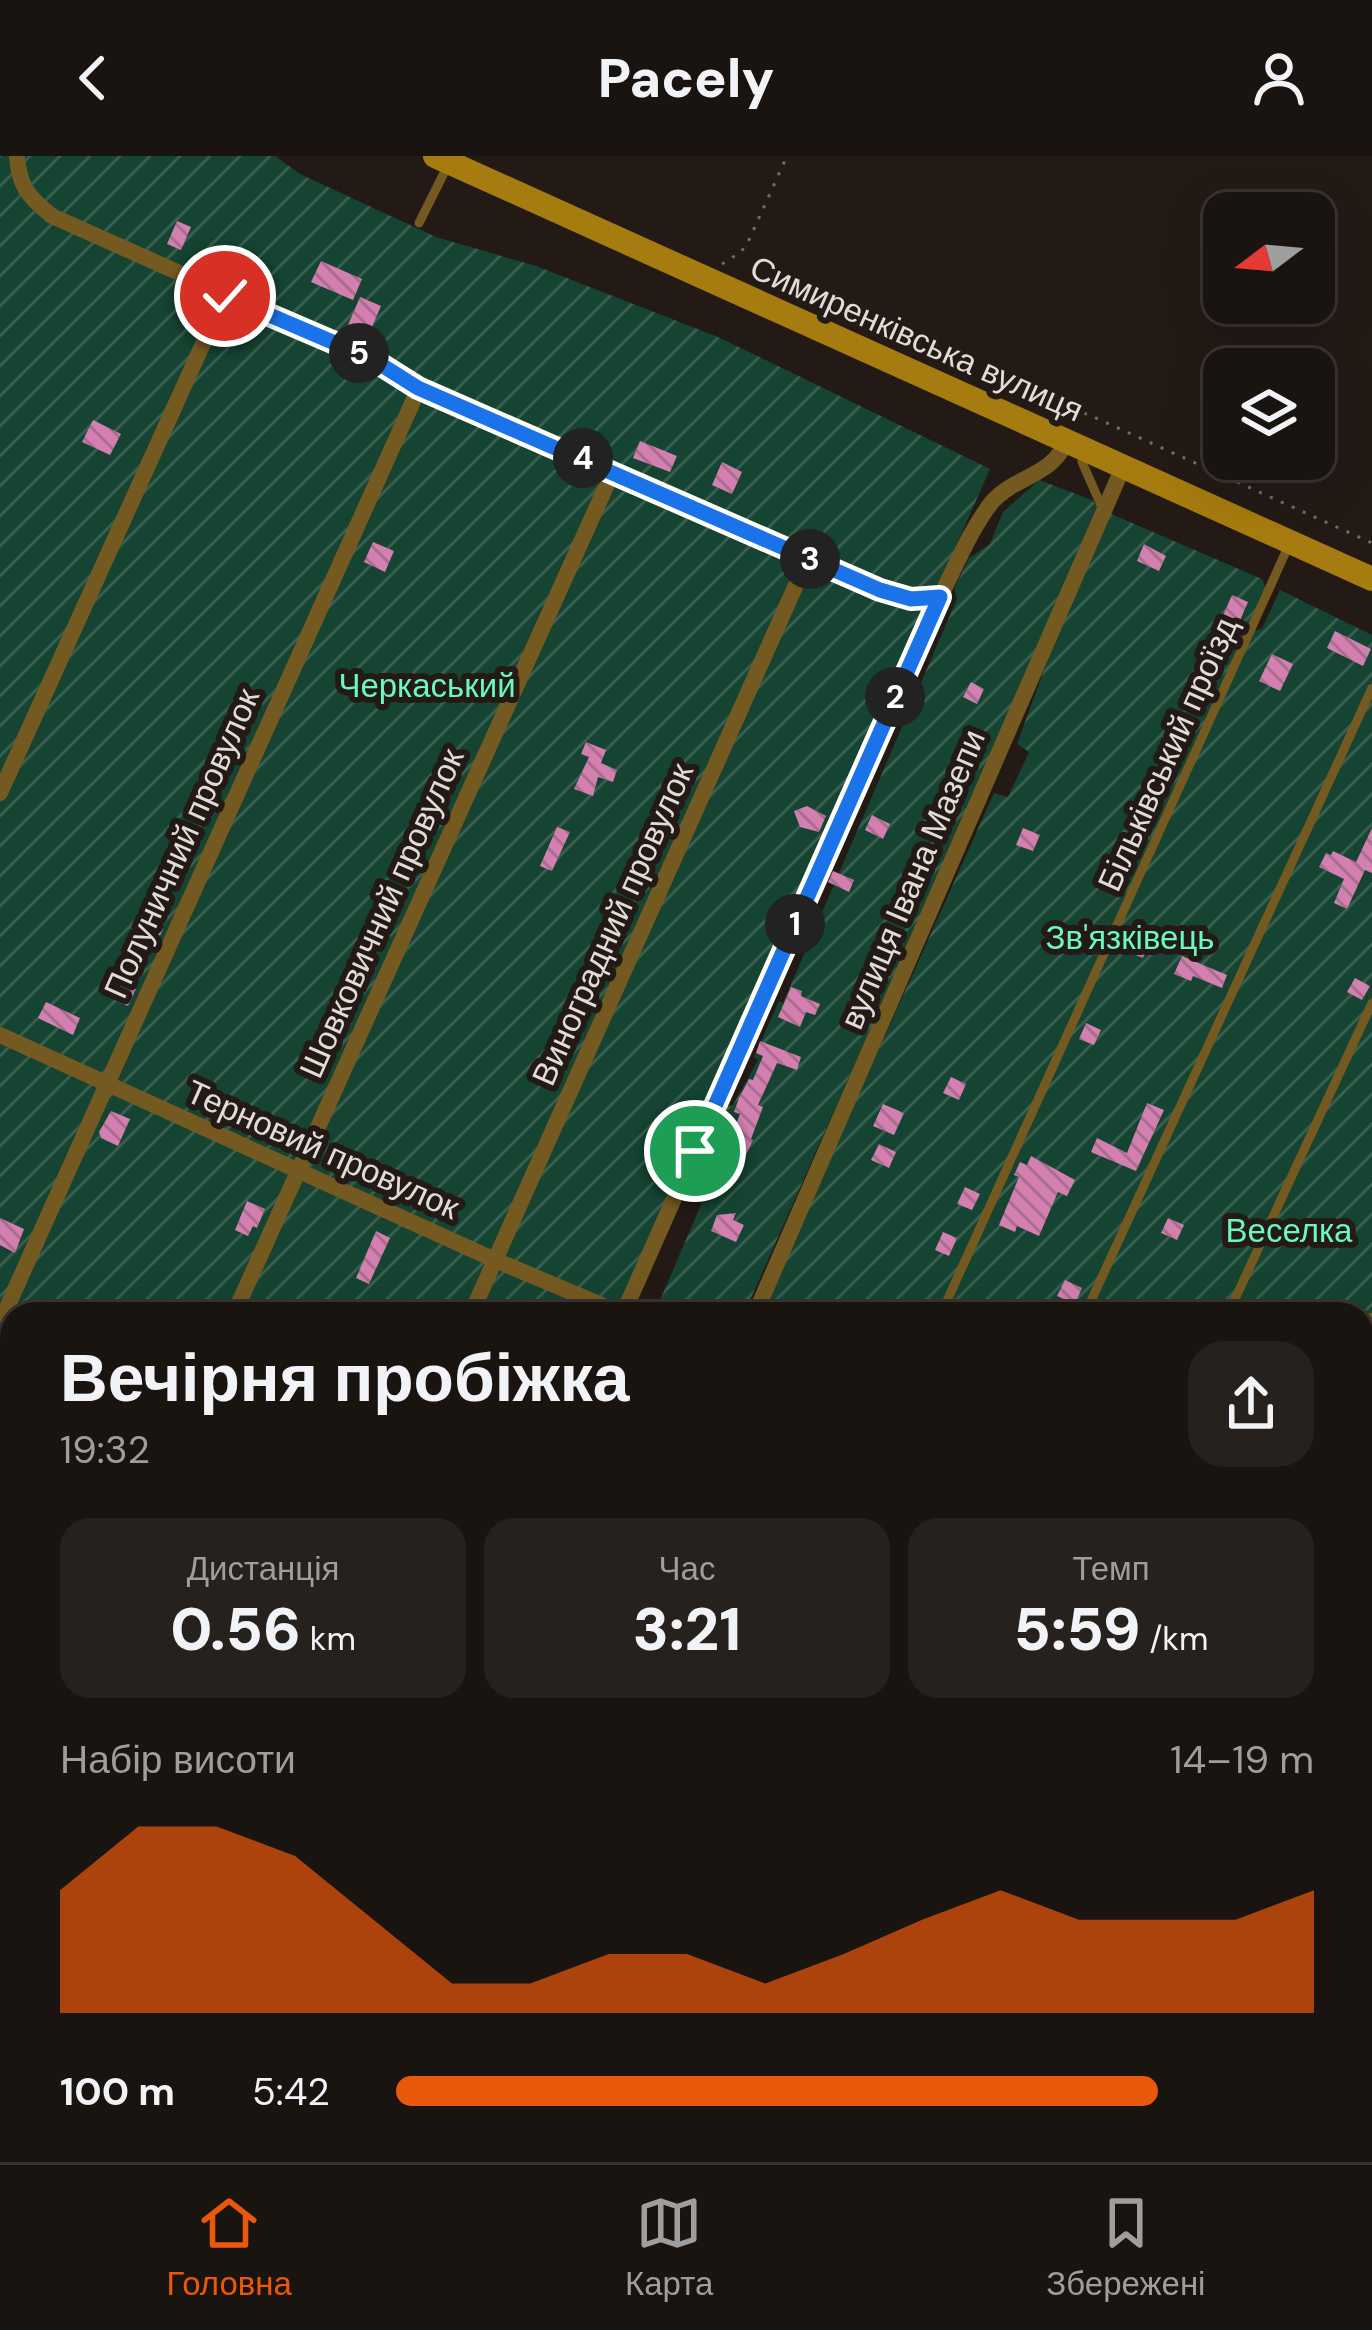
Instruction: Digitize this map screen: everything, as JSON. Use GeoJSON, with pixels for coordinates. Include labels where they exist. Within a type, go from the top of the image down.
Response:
{"type":"FeatureCollection","features":[{"type":"Feature","properties":{"kind":"main road","name":"Симиренківська вулиця"},"geometry":{"type":"LineString","coordinates":[[442,159],[1372,579]]}},
{"type":"Feature","properties":{"kind":"street"},"geometry":{"type":"LineString","coordinates":[[17,156],[18,179],[28,197],[52,215],[372,359],[418,388],[808,558],[911,599],[940,597]]}},
{"type":"Feature","properties":{"kind":"street"},"geometry":{"type":"LineString","coordinates":[[0,793],[225,296]]}},
{"type":"Feature","properties":{"kind":"street","name":"Полуничний провулок"},"geometry":{"type":"LineString","coordinates":[[9,1302],[418,388]]}},
{"type":"Feature","properties":{"kind":"street"},"geometry":{"type":"LineString","coordinates":[[628,1302],[970,537],[994,500],[1074,446]]}},
{"type":"Feature","properties":{"kind":"street","name":"вулиця Івана Мазепи"},"geometry":{"type":"LineString","coordinates":[[760,1302],[1123,467]]}},
{"type":"Feature","properties":{"kind":"street","name":"Шовковичний провулок"},"geometry":{"type":"LineString","coordinates":[[239,1302],[614,471]]}},
{"type":"Feature","properties":{"kind":"street","name":"Виноградний провулок"},"geometry":{"type":"LineString","coordinates":[[476,1302],[808,558]]}},
{"type":"Feature","properties":{"kind":"street","name":"Терновий провулок"},"geometry":{"type":"LineString","coordinates":[[0,1035],[595,1302]]}},
{"type":"Feature","properties":{"kind":"lane"},"geometry":{"type":"LineString","coordinates":[[419,223],[442,159]]}},
{"type":"Feature","properties":{"kind":"lane"},"geometry":{"type":"LineString","coordinates":[[1074,446],[1104,512]]}},
{"type":"Feature","properties":{"kind":"lane","name":"Більківський проїзд"},"geometry":{"type":"LineString","coordinates":[[946,1302],[1290,542]]}},
{"type":"Feature","properties":{"kind":"lane"},"geometry":{"type":"LineString","coordinates":[[1091,1302],[1372,688]]}},
{"type":"Feature","properties":{"kind":"lane"},"geometry":{"type":"LineString","coordinates":[[1234,1302],[1372,1003]]}},
{"type":"Feature","properties":{"kind":"path"},"geometry":{"type":"LineString","coordinates":[[699,275],[741,252],[787,156]]}},
{"type":"Feature","properties":{"kind":"path"},"geometry":{"type":"LineString","coordinates":[[1018,420],[1058,408],[1087,414],[1372,543]]}},
{"type":"Feature","properties":{"kind":"green space","name":"Черкаський"},"geometry":{"type":"Polygon","coordinates":[[[0,156],[275,156],[300,174],[436,237],[536,266],[718,337],[990,469],[622,1302],[0,1302],[0,156]]]}},
{"type":"Feature","properties":{"kind":"green space"},"geometry":{"type":"Polygon","coordinates":[[[1039,480],[1097,506],[749,1302],[659,1302],[712,1179],[732,1121],[727,1118],[727,1107],[733,1105],[758,1060],[754,1057],[779,1001],[783,1003],[957,599],[954,589],[969,558],[990,544],[1003,512],[1039,480]]]}},
{"type":"Feature","properties":{"kind":"green space","name":"Зв'язківець"},"geometry":{"type":"Polygon","coordinates":[[[1109,513],[1262,579],[1266,589],[1250,631],[1262,629],[1280,590],[1372,635],[1372,1302],[765,1302],[994,793],[1008,797],[1029,752],[1017,744],[1109,513]]]}},
{"type":"Feature","properties":{"kind":"building"},"geometry":{"type":"Polygon","coordinates":[[[177,221],[191,227],[181,250],[167,244],[177,221]]]}},
{"type":"Feature","properties":{"kind":"building"},"geometry":{"type":"Polygon","coordinates":[[[321,261],[362,279],[353,300],[311,282],[321,261]]]}},
{"type":"Feature","properties":{"kind":"building"},"geometry":{"type":"Polygon","coordinates":[[[360,297],[381,306],[369,334],[348,325],[360,297]]]}},
{"type":"Feature","properties":{"kind":"building"},"geometry":{"type":"Polygon","coordinates":[[[93,420],[121,434],[110,455],[82,442],[93,420]]]}},
{"type":"Feature","properties":{"kind":"building"},"geometry":{"type":"Polygon","coordinates":[[[640,441],[677,456],[670,472],[633,458],[640,441]]]}},
{"type":"Feature","properties":{"kind":"building"},"geometry":{"type":"Polygon","coordinates":[[[722,462],[742,472],[732,494],[712,485],[722,462]]]}},
{"type":"Feature","properties":{"kind":"building"},"geometry":{"type":"Polygon","coordinates":[[[373,542],[394,551],[385,572],[364,562],[373,542]]]}},
{"type":"Feature","properties":{"kind":"building"},"geometry":{"type":"Polygon","coordinates":[[[1144,544],[1166,556],[1159,571],[1137,561],[1144,544]]]}},
{"type":"Feature","properties":{"kind":"building"},"geometry":{"type":"Polygon","coordinates":[[[1232,595],[1248,602],[1238,625],[1222,618],[1232,595]]]}},
{"type":"Feature","properties":{"kind":"building"},"geometry":{"type":"Polygon","coordinates":[[[1335,631],[1371,649],[1363,666],[1327,648],[1335,631]]]}},
{"type":"Feature","properties":{"kind":"building"},"geometry":{"type":"Polygon","coordinates":[[[1272,654],[1293,664],[1280,691],[1259,681],[1272,654]]]}},
{"type":"Feature","properties":{"kind":"building"},"geometry":{"type":"Polygon","coordinates":[[[971,682],[984,689],[977,704],[963,697],[971,682]]]}},
{"type":"Feature","properties":{"kind":"building"},"geometry":{"type":"Polygon","coordinates":[[[586,742],[606,750],[601,763],[617,770],[613,782],[598,777],[593,796],[574,789],[589,757],[581,754],[586,742]]]}},
{"type":"Feature","properties":{"kind":"building"},"geometry":{"type":"Polygon","coordinates":[[[807,806],[826,816],[819,832],[800,827],[794,811],[807,806]]]}},
{"type":"Feature","properties":{"kind":"building"},"geometry":{"type":"Polygon","coordinates":[[[872,815],[890,824],[883,839],[865,830],[872,815]]]}},
{"type":"Feature","properties":{"kind":"building"},"geometry":{"type":"Polygon","coordinates":[[[557,827],[570,832],[552,871],[540,866],[557,827]]]}},
{"type":"Feature","properties":{"kind":"building"},"geometry":{"type":"Polygon","coordinates":[[[1023,828],[1040,835],[1033,851],[1016,845],[1023,828]]]}},
{"type":"Feature","properties":{"kind":"building"},"geometry":{"type":"Polygon","coordinates":[[[1372,828],[1372,873],[1365,870],[1347,909],[1334,903],[1344,879],[1319,867],[1326,853],[1333,851],[1356,862],[1372,828]]]}},
{"type":"Feature","properties":{"kind":"building"},"geometry":{"type":"Polygon","coordinates":[[[833,871],[854,880],[849,892],[828,882],[833,871]]]}},
{"type":"Feature","properties":{"kind":"building"},"geometry":{"type":"Polygon","coordinates":[[[144,920],[163,929],[154,949],[134,940],[144,920]]]}},
{"type":"Feature","properties":{"kind":"building"},"geometry":{"type":"Polygon","coordinates":[[[1136,929],[1153,936],[1143,958],[1126,951],[1136,929]]]}},
{"type":"Feature","properties":{"kind":"building"},"geometry":{"type":"Polygon","coordinates":[[[1182,956],[1227,975],[1222,988],[1174,974],[1182,956]]]}},
{"type":"Feature","properties":{"kind":"building"},"geometry":{"type":"Polygon","coordinates":[[[1355,978],[1370,986],[1362,1000],[1347,992],[1355,978]]]}},
{"type":"Feature","properties":{"kind":"building"},"geometry":{"type":"Polygon","coordinates":[[[121,983],[136,989],[128,1006],[114,1000],[121,983]]]}},
{"type":"Feature","properties":{"kind":"building"},"geometry":{"type":"Polygon","coordinates":[[[791,987],[820,1004],[815,1015],[806,1012],[800,1027],[778,1017],[791,987]]]}},
{"type":"Feature","properties":{"kind":"building"},"geometry":{"type":"Polygon","coordinates":[[[46,1002],[80,1018],[73,1035],[38,1018],[46,1002]]]}},
{"type":"Feature","properties":{"kind":"building"},"geometry":{"type":"Polygon","coordinates":[[[1086,1023],[1101,1030],[1094,1045],[1079,1039],[1086,1023]]]}},
{"type":"Feature","properties":{"kind":"building"},"geometry":{"type":"Polygon","coordinates":[[[760,1041],[801,1057],[797,1070],[777,1063],[758,1105],[763,1107],[753,1140],[732,1185],[711,1177],[716,1163],[721,1164],[740,1114],[734,1112],[739,1098],[763,1056],[756,1053],[760,1041]]]}},
{"type":"Feature","properties":{"kind":"building"},"geometry":{"type":"Polygon","coordinates":[[[951,1077],[966,1084],[959,1100],[943,1093],[951,1077]]]}},
{"type":"Feature","properties":{"kind":"building"},"geometry":{"type":"Polygon","coordinates":[[[1147,1103],[1164,1110],[1136,1171],[1091,1152],[1097,1138],[1127,1153],[1147,1103]]]}},
{"type":"Feature","properties":{"kind":"building"},"geometry":{"type":"Polygon","coordinates":[[[883,1104],[904,1113],[894,1135],[873,1126],[883,1104]]]}},
{"type":"Feature","properties":{"kind":"building"},"geometry":{"type":"Polygon","coordinates":[[[111,1111],[130,1119],[118,1146],[101,1138],[99,1132],[111,1111]]]}},
{"type":"Feature","properties":{"kind":"building"},"geometry":{"type":"Polygon","coordinates":[[[879,1144],[896,1152],[889,1168],[871,1160],[879,1144]]]}},
{"type":"Feature","properties":{"kind":"building"},"geometry":{"type":"Polygon","coordinates":[[[1031,1156],[1075,1180],[1067,1196],[1058,1192],[1039,1236],[1017,1226],[1015,1232],[999,1225],[1019,1177],[1014,1175],[1020,1162],[1027,1165],[1031,1156]]]}},
{"type":"Feature","properties":{"kind":"building"},"geometry":{"type":"Polygon","coordinates":[[[965,1187],[980,1194],[972,1210],[957,1204],[965,1187]]]}},
{"type":"Feature","properties":{"kind":"building"},"geometry":{"type":"Polygon","coordinates":[[[247,1201],[265,1209],[248,1236],[235,1230],[247,1201]]]}},
{"type":"Feature","properties":{"kind":"building"},"geometry":{"type":"Polygon","coordinates":[[[736,1213],[733,1220],[744,1225],[736,1242],[711,1231],[717,1215],[736,1213]]]}},
{"type":"Feature","properties":{"kind":"building"},"geometry":{"type":"Polygon","coordinates":[[[0,1218],[24,1229],[15,1253],[0,1245],[0,1218]]]}},
{"type":"Feature","properties":{"kind":"building"},"geometry":{"type":"Polygon","coordinates":[[[1168,1218],[1184,1225],[1177,1240],[1161,1233],[1168,1218]]]}},
{"type":"Feature","properties":{"kind":"building"},"geometry":{"type":"Polygon","coordinates":[[[376,1231],[390,1238],[369,1284],[356,1278],[376,1231]]]}},
{"type":"Feature","properties":{"kind":"building"},"geometry":{"type":"Polygon","coordinates":[[[943,1232],[957,1238],[949,1256],[935,1250],[943,1232]]]}},
{"type":"Feature","properties":{"kind":"building"},"geometry":{"type":"Polygon","coordinates":[[[1065,1280],[1082,1288],[1076,1302],[1057,1296],[1065,1280]]]}},
{"type":"Feature","properties":{"kind":"route"},"geometry":{"type":"LineString","coordinates":[[225,296],[372,359],[418,388],[880,590],[911,599],[940,597],[695,1151]]}},
{"type":"Feature","properties":{"kind":"park label","name":"Веселка"},"geometry":{"type":"Point","coordinates":[1289,1230]}}]}
